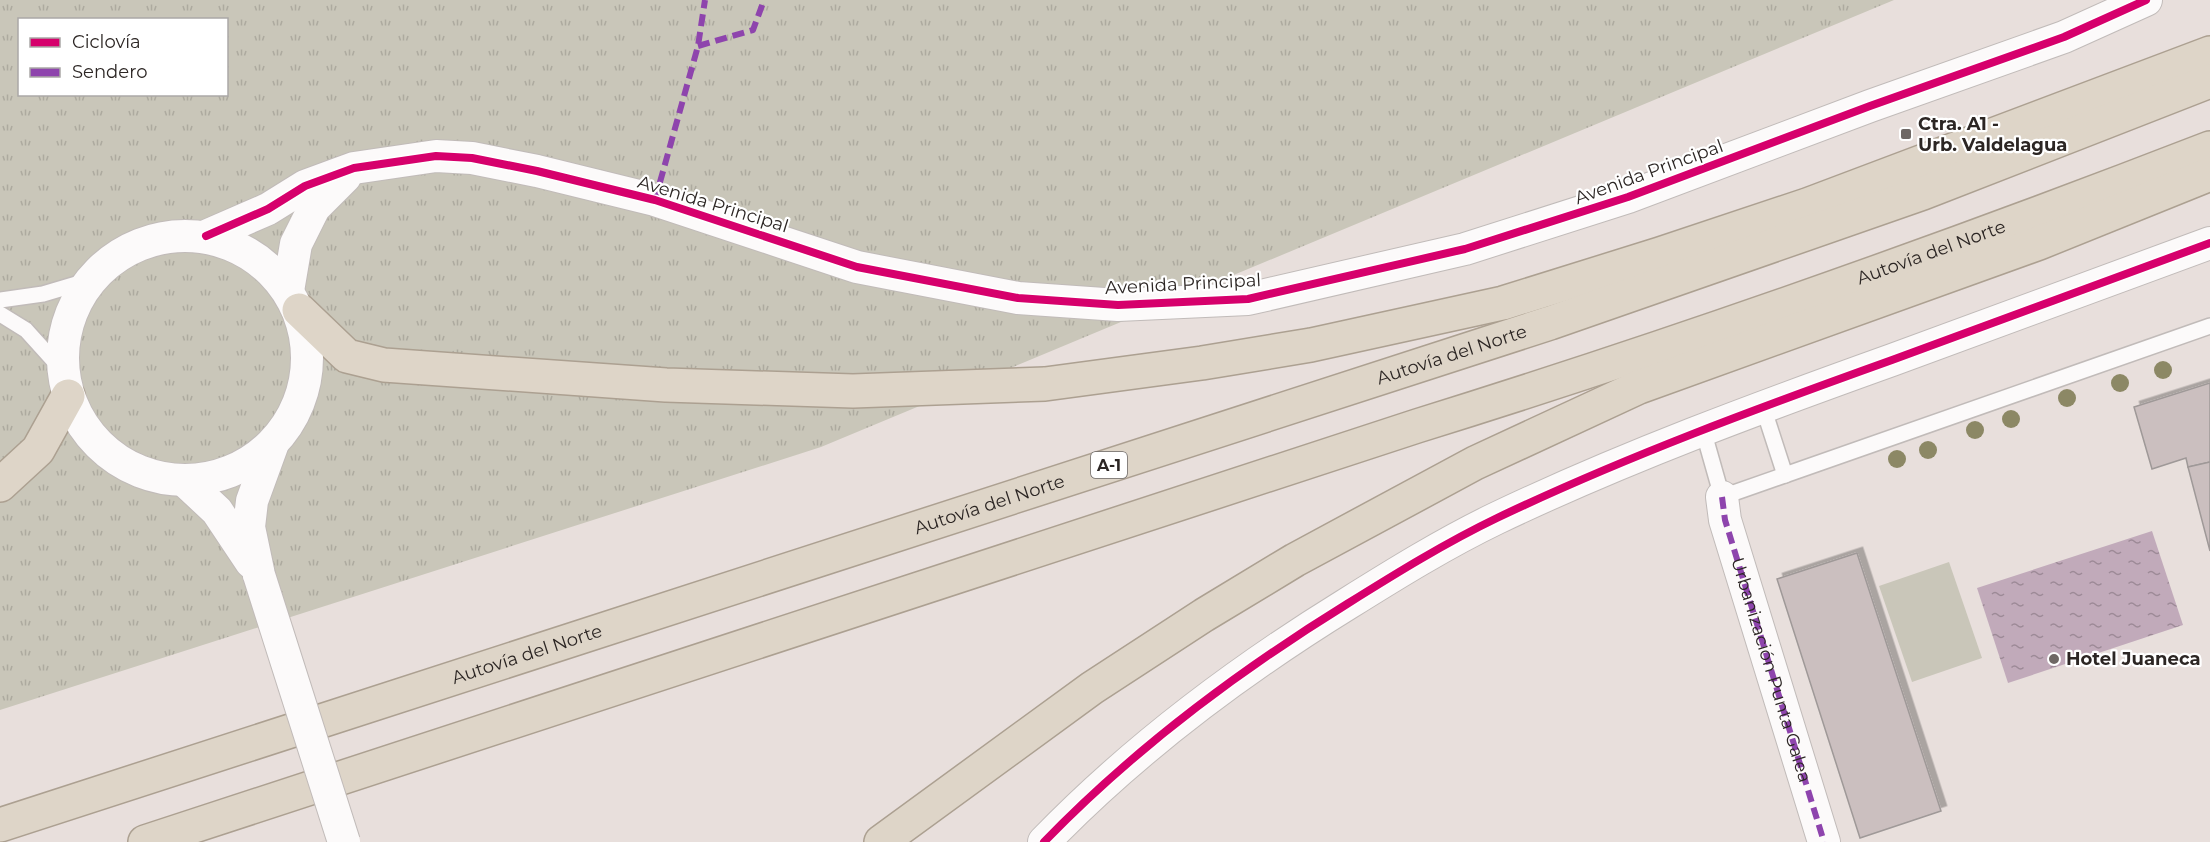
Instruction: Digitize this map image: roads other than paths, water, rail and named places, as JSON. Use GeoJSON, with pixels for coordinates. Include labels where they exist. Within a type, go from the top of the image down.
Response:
{"type":"FeatureCollection","features":[{"type":"Feature","properties":{"kind":"highway"},"geometry":{"type":"LineString","coordinates":[[293,300],[347,356],[384,365],[666,386],[853,391],[1045,384],[1202,363],[1394,328],[1484,308],[1576,281],[1807,206],[2210,53]]}},
{"type":"Feature","properties":{"kind":"highway","name":"Autovía del Norte"},"geometry":{"type":"LineString","coordinates":[[0,825],[1550,323],[1923,193],[2210,81]]}},
{"type":"Feature","properties":{"kind":"highway","name":"Autovía del Norte"},"geometry":{"type":"LineString","coordinates":[[145,842],[1417,426],[1600,369],[2076,200],[2210,148]]}},
{"type":"Feature","properties":{"kind":"highway"},"geometry":{"type":"LineString","coordinates":[[881,842],[1092,688],[1204,615],[1295,560],[1475,463],[1640,387],[2039,243],[2210,174]]}},
{"type":"Feature","properties":{"kind":"highway"},"geometry":{"type":"LineString","coordinates":[[0,485],[38,450],[66,383]]}},
{"type":"Feature","properties":{"kind":"street","name":"Avenida Principal"},"geometry":{"type":"LineString","coordinates":[[206,236],[268,209],[305,186],[354,168],[436,156],[483,160],[655,200],[857,267],[1018,298],[1118,305],[1248,299],[1465,249],[1628,197],[1870,106],[2064,37],[2146,0]]}},
{"type":"Feature","properties":{"kind":"street"},"geometry":{"type":"LineString","coordinates":[[293,300],[296,244],[314,208],[354,168]]}},
{"type":"Feature","properties":{"kind":"street"},"geometry":{"type":"LineString","coordinates":[[273,445],[248,465],[218,477],[186,482],[148,476],[113,458],[86,431],[66,383],[64,338],[73,307],[90,280],[114,258],[142,243],[174,235],[206,236],[238,247],[266,265],[293,300],[308,345],[306,381],[294,416],[273,445],[252,501],[249,527],[259,575],[344,842]]}},
{"type":"Feature","properties":{"kind":"street"},"geometry":{"type":"LineString","coordinates":[[1044,842],[1075,810],[1197,705],[1295,636],[1406,567],[1494,520],[1611,466],[1703,430],[2210,243]]}},
{"type":"Feature","properties":{"kind":"street"},"geometry":{"type":"LineString","coordinates":[[186,482],[217,511],[259,575]]}},
{"type":"Feature","properties":{"kind":"street","name":"Urbanización Punta Galea"},"geometry":{"type":"LineString","coordinates":[[1722,497],[1725,520],[1824,842]]}},
{"type":"Feature","properties":{"kind":"lane"},"geometry":{"type":"LineString","coordinates":[[0,300],[43,294],[90,280]]}},
{"type":"Feature","properties":{"kind":"lane"},"geometry":{"type":"LineString","coordinates":[[0,314],[26,330],[66,383]]}},
{"type":"Feature","properties":{"kind":"lane"},"geometry":{"type":"LineString","coordinates":[[1703,430],[1722,497],[2210,326]]}},
{"type":"Feature","properties":{"kind":"lane"},"geometry":{"type":"LineString","coordinates":[[1763,407],[1785,475]]}},
{"type":"Feature","properties":{"kind":"water"},"geometry":{"type":"Polygon","coordinates":[[[2152,531],[2183,625],[2008,683],[1977,588],[2152,531]]]}},
{"type":"Feature","properties":{"kind":"place","name":"Ctra. A1 - Urb. Valdelagua"},"geometry":{"type":"Point","coordinates":[1906,134]}},
{"type":"Feature","properties":{"kind":"place","name":"Hotel Juaneca"},"geometry":{"type":"Point","coordinates":[2054,659]}}]}
